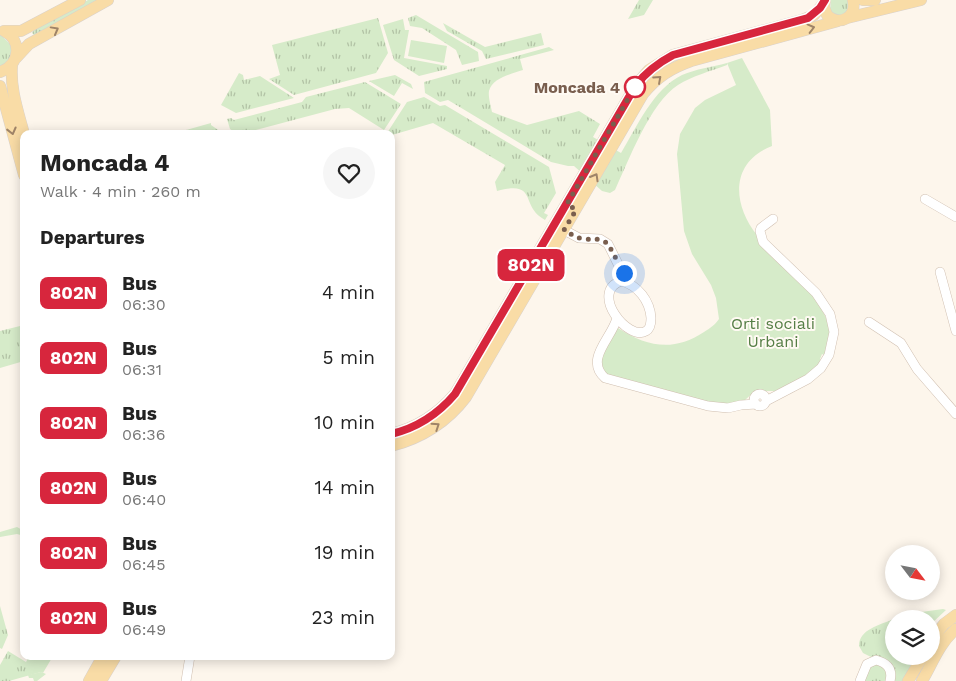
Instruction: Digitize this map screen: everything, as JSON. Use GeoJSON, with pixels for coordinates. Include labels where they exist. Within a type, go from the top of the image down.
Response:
{"type":"FeatureCollection","features":[{"type":"Feature","properties":{"kind":"main road"},"geometry":{"type":"LineString","coordinates":[[3,30],[21,31],[80,0]]}},
{"type":"Feature","properties":{"kind":"main road"},"geometry":{"type":"LineString","coordinates":[[0,72],[14,62],[29,44],[108,0]]}},
{"type":"Feature","properties":{"kind":"main road"},"geometry":{"type":"LineString","coordinates":[[843,20],[853,12],[853,0]]}},
{"type":"Feature","properties":{"kind":"main road"},"geometry":{"type":"LineString","coordinates":[[863,0],[875,0]]}},
{"type":"Feature","properties":{"kind":"main road"},"geometry":{"type":"LineString","coordinates":[[607,145],[643,94],[670,69],[691,61],[920,0]]}},
{"type":"Feature","properties":{"kind":"main road"},"geometry":{"type":"LineString","coordinates":[[825,1],[827,15],[843,20]]}},
{"type":"Feature","properties":{"kind":"main road"},"geometry":{"type":"LineString","coordinates":[[395,433],[422,422],[440,409],[455,394],[559,227],[607,145],[636,85],[644,75],[655,65],[680,53],[802,20],[814,15],[825,1]]}},
{"type":"Feature","properties":{"kind":"main road"},"geometry":{"type":"LineString","coordinates":[[3,30],[12,37],[16,45],[11,81],[23,130]]}},
{"type":"Feature","properties":{"kind":"main road"},"geometry":{"type":"LineString","coordinates":[[0,86],[20,160]]}},
{"type":"Feature","properties":{"kind":"main road"},"geometry":{"type":"LineString","coordinates":[[395,445],[433,429],[462,402],[559,227]]}},
{"type":"Feature","properties":{"kind":"main road"},"geometry":{"type":"LineString","coordinates":[[940,629],[956,615]]}},
{"type":"Feature","properties":{"kind":"main road"},"geometry":{"type":"LineString","coordinates":[[922,681],[942,646],[956,629]]}},
{"type":"Feature","properties":{"kind":"main road"},"geometry":{"type":"LineString","coordinates":[[88,681],[101,660]]}},
{"type":"Feature","properties":{"kind":"main road"},"geometry":{"type":"LineString","coordinates":[[102,681],[114,660]]}},
{"type":"Feature","properties":{"kind":"main road"},"geometry":{"type":"LineString","coordinates":[[908,681],[918,665]]}},
{"type":"Feature","properties":{"kind":"street"},"geometry":{"type":"LineString","coordinates":[[925,199],[956,217]]}},
{"type":"Feature","properties":{"kind":"street"},"geometry":{"type":"LineString","coordinates":[[617,318],[596,358],[598,369],[605,378],[708,406],[728,408],[781,392],[808,379],[821,368],[830,354],[834,332],[830,314],[816,293],[763,242],[760,234],[761,228],[773,219]]}},
{"type":"Feature","properties":{"kind":"street"},"geometry":{"type":"LineString","coordinates":[[559,227],[579,238],[596,238],[608,244],[618,266],[647,301],[650,308],[651,322],[648,329],[641,333],[624,325],[617,318],[611,307],[609,299],[610,288],[616,282],[619,274],[618,266]]}},
{"type":"Feature","properties":{"kind":"street"},"geometry":{"type":"LineString","coordinates":[[940,272],[956,331]]}},
{"type":"Feature","properties":{"kind":"street"},"geometry":{"type":"LineString","coordinates":[[616,282],[621,281],[632,285]]}},
{"type":"Feature","properties":{"kind":"street"},"geometry":{"type":"LineString","coordinates":[[869,322],[901,343],[916,369],[956,414]]}},
{"type":"Feature","properties":{"kind":"street"},"geometry":{"type":"LineString","coordinates":[[611,332],[624,325]]}},
{"type":"Feature","properties":{"kind":"street"},"geometry":{"type":"LineString","coordinates":[[186,681],[189,660]]}},
{"type":"Feature","properties":{"kind":"street"},"geometry":{"type":"LineString","coordinates":[[860,681],[867,664],[876,660],[889,667],[890,681]]}},
{"type":"Feature","properties":{"kind":"green space"},"geometry":{"type":"Polygon","coordinates":[[[88,0],[102,0],[34,35],[32,33],[34,30],[88,0]]]}},
{"type":"Feature","properties":{"kind":"green space"},"geometry":{"type":"Polygon","coordinates":[[[639,0],[653,0],[644,15],[628,19],[639,0]]]}},
{"type":"Feature","properties":{"kind":"green space"},"geometry":{"type":"Polygon","coordinates":[[[831,0],[848,0],[847,12],[838,16],[830,11],[831,0]]]}},
{"type":"Feature","properties":{"kind":"green space"},"geometry":{"type":"Polygon","coordinates":[[[416,15],[478,52],[479,61],[462,65],[456,50],[422,28],[410,26],[408,18],[416,15]]]}},
{"type":"Feature","properties":{"kind":"green space"},"geometry":{"type":"Polygon","coordinates":[[[378,18],[388,53],[376,73],[294,95],[269,79],[280,75],[272,45],[378,18]]]}},
{"type":"Feature","properties":{"kind":"green space"},"geometry":{"type":"Polygon","coordinates":[[[403,19],[405,30],[409,30],[404,58],[447,66],[447,69],[419,76],[394,60],[383,25],[403,19]]]}},
{"type":"Feature","properties":{"kind":"green space"},"geometry":{"type":"Polygon","coordinates":[[[443,23],[485,47],[541,33],[544,45],[486,59],[482,51],[447,31],[443,23]]]}},
{"type":"Feature","properties":{"kind":"green space"},"geometry":{"type":"Polygon","coordinates":[[[0,34],[12,46],[10,60],[0,67],[0,34]]]}},
{"type":"Feature","properties":{"kind":"green space"},"geometry":{"type":"Polygon","coordinates":[[[411,40],[447,46],[444,63],[408,56],[411,40]]]}},
{"type":"Feature","properties":{"kind":"green space"},"geometry":{"type":"Polygon","coordinates":[[[549,47],[554,50],[520,59],[523,70],[503,77],[494,83],[489,91],[492,112],[527,125],[579,111],[600,124],[593,137],[621,153],[662,89],[682,75],[727,63],[727,65],[689,79],[668,93],[649,118],[615,190],[610,193],[602,191],[574,166],[551,162],[448,100],[440,102],[425,93],[424,82],[549,47]]]}},
{"type":"Feature","properties":{"kind":"green space","name":"Orti sociali Urbani"},"geometry":{"type":"Polygon","coordinates":[[[742,58],[770,110],[772,146],[758,153],[748,162],[742,173],[739,185],[743,210],[757,235],[801,281],[821,308],[827,321],[830,336],[827,349],[820,359],[821,362],[807,375],[775,391],[755,391],[745,400],[717,405],[607,375],[600,365],[603,352],[618,328],[650,343],[671,345],[693,338],[710,328],[719,319],[716,298],[711,285],[692,254],[684,231],[677,154],[680,134],[695,108],[705,100],[736,85],[727,63],[742,58]]]}},
{"type":"Feature","properties":{"kind":"green space"},"geometry":{"type":"Polygon","coordinates":[[[239,73],[243,75],[244,80],[260,76],[294,98],[236,113],[221,105],[239,73]]]}},
{"type":"Feature","properties":{"kind":"green space"},"geometry":{"type":"Polygon","coordinates":[[[395,75],[411,84],[413,89],[402,83],[394,96],[369,81],[395,75]]]}},
{"type":"Feature","properties":{"kind":"green space"},"geometry":{"type":"Polygon","coordinates":[[[365,82],[401,104],[384,130],[349,108],[335,109],[256,130],[230,129],[227,119],[231,118],[234,120],[302,102],[306,97],[365,82]]]}},
{"type":"Feature","properties":{"kind":"green space"},"geometry":{"type":"Polygon","coordinates":[[[424,97],[440,106],[445,105],[549,167],[556,193],[544,213],[548,215],[545,220],[532,208],[524,192],[519,189],[497,191],[495,182],[505,165],[433,123],[395,134],[395,130],[389,130],[407,102],[424,97]]]}},
{"type":"Feature","properties":{"kind":"green space"},"geometry":{"type":"Polygon","coordinates":[[[211,123],[218,130],[186,130],[211,123]]]}},
{"type":"Feature","properties":{"kind":"green space"},"geometry":{"type":"Polygon","coordinates":[[[20,326],[20,362],[0,368],[0,331],[20,326]]]}},
{"type":"Feature","properties":{"kind":"green space"},"geometry":{"type":"Polygon","coordinates":[[[17,527],[20,529],[20,535],[0,537],[0,532],[17,527]]]}},
{"type":"Feature","properties":{"kind":"green space"},"geometry":{"type":"Polygon","coordinates":[[[0,606],[8,635],[2,649],[0,648],[0,606]]]}},
{"type":"Feature","properties":{"kind":"green space"},"geometry":{"type":"Polygon","coordinates":[[[943,609],[946,610],[940,616],[940,610],[936,610],[943,609]]]}},
{"type":"Feature","properties":{"kind":"green space"},"geometry":{"type":"Polygon","coordinates":[[[885,623],[885,665],[911,665],[902,681],[894,681],[894,677],[873,658],[863,653],[859,646],[862,635],[885,623]]]}},
{"type":"Feature","properties":{"kind":"green space"},"geometry":{"type":"Polygon","coordinates":[[[8,651],[26,662],[27,660],[51,660],[43,673],[9,681],[0,681],[0,665],[8,651]]]}},
{"type":"Feature","properties":{"kind":"green space"},"geometry":{"type":"Polygon","coordinates":[[[878,664],[886,669],[887,681],[863,681],[871,667],[878,664]]]}},
{"type":"Feature","properties":{"kind":"green space"},"geometry":{"type":"Polygon","coordinates":[[[41,672],[46,674],[37,681],[29,678],[28,675],[41,672]]]}},
{"type":"Feature","properties":{"kind":"bus line","name":"802N"},"geometry":{"type":"LineString","coordinates":[[395,433],[422,422],[440,409],[455,394],[636,85],[644,75],[655,65],[673,55],[808,18],[814,15],[825,0]]}},
{"type":"Feature","properties":{"kind":"place","name":"Moncada 4"},"geometry":{"type":"Point","coordinates":[635,87]}},
{"type":"Feature","properties":{"kind":"route"},"geometry":{"type":"LineString","coordinates":[[624,273],[618,266],[608,244],[604,241],[596,238],[579,238],[564,230],[576,210],[567,204],[636,85],[635,87]]}}]}
